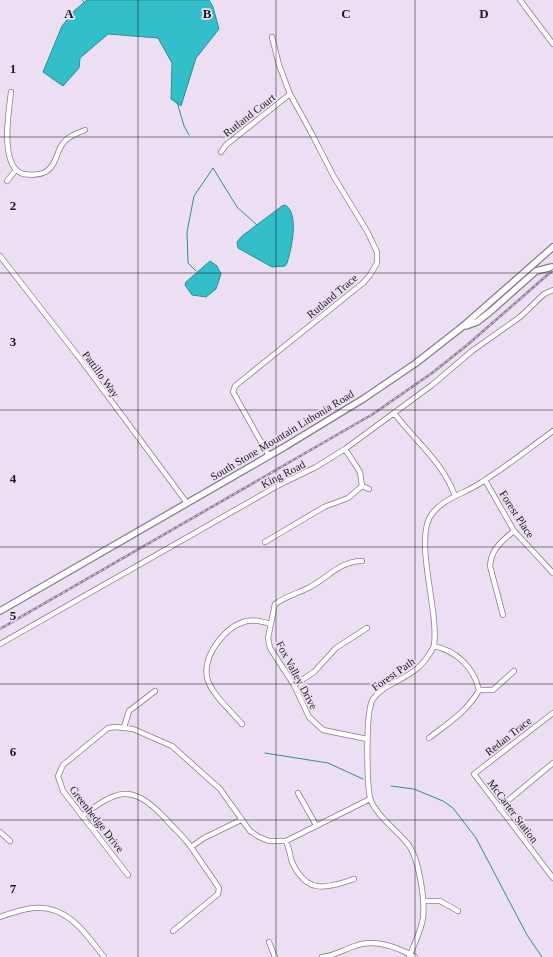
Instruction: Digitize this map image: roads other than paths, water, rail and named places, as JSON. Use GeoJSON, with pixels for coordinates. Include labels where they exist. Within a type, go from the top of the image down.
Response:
{"type":"FeatureCollection","features":[{"type":"Feature","properties":{"kind":"main road","name":"South Stone Mountain Lithonia Road"},"geometry":{"type":"LineString","coordinates":[[0,611],[269,456],[373,392],[416,363],[462,327],[538,262],[553,247]]}},
{"type":"Feature","properties":{"kind":"main road"},"geometry":{"type":"LineString","coordinates":[[538,262],[552,267]]}},
{"type":"Feature","properties":{"kind":"main road"},"geometry":{"type":"LineString","coordinates":[[462,327],[477,322],[536,271],[552,267]]}},
{"type":"Feature","properties":{"kind":"street"},"geometry":{"type":"LineString","coordinates":[[520,0],[553,44]]}},
{"type":"Feature","properties":{"kind":"street","name":"Rutland Trace"},"geometry":{"type":"LineString","coordinates":[[269,456],[233,392],[235,386],[363,283],[370,275],[377,262],[376,252],[367,231],[334,177],[314,136],[290,94],[279,65],[272,37]]}},
{"type":"Feature","properties":{"kind":"street"},"geometry":{"type":"LineString","coordinates":[[11,92],[2,131],[4,153],[10,166],[15,171],[28,175],[47,171],[55,161],[63,142],[85,130]]}},
{"type":"Feature","properties":{"kind":"street","name":"Rutland Court"},"geometry":{"type":"LineString","coordinates":[[221,152],[226,145],[290,94]]}},
{"type":"Feature","properties":{"kind":"street"},"geometry":{"type":"LineString","coordinates":[[6,181],[15,171]]}},
{"type":"Feature","properties":{"kind":"street","name":"Pattillo Way"},"geometry":{"type":"LineString","coordinates":[[0,256],[77,355],[188,503]]}},
{"type":"Feature","properties":{"kind":"street","name":"King Road"},"geometry":{"type":"LineString","coordinates":[[0,644],[279,485],[316,467],[345,449],[432,386],[472,351],[520,317],[544,294],[553,290]]}},
{"type":"Feature","properties":{"kind":"street"},"geometry":{"type":"LineString","coordinates":[[394,413],[417,441],[438,462],[448,478],[456,496]]}},
{"type":"Feature","properties":{"kind":"street"},"geometry":{"type":"LineString","coordinates":[[429,738],[464,711],[479,690],[476,678],[462,660],[448,651],[434,646],[432,597],[424,540],[426,526],[436,509],[485,480],[553,431]]}},
{"type":"Feature","properties":{"kind":"street"},"geometry":{"type":"LineString","coordinates":[[345,449],[360,472],[362,486]]}},
{"type":"Feature","properties":{"kind":"street","name":"Forest Place"},"geometry":{"type":"LineString","coordinates":[[485,480],[514,531],[553,573]]}},
{"type":"Feature","properties":{"kind":"street"},"geometry":{"type":"LineString","coordinates":[[362,486],[370,489]]}},
{"type":"Feature","properties":{"kind":"street"},"geometry":{"type":"LineString","coordinates":[[265,542],[324,507],[348,498],[362,486]]}},
{"type":"Feature","properties":{"kind":"street"},"geometry":{"type":"LineString","coordinates":[[503,615],[490,566],[495,548],[514,531]]}},
{"type":"Feature","properties":{"kind":"street","name":"Fox Valley Drive"},"geometry":{"type":"LineString","coordinates":[[362,560],[348,562],[307,588],[287,596],[275,604],[268,638],[270,648],[294,685],[309,717],[317,726],[323,730],[344,736],[367,739]]}},
{"type":"Feature","properties":{"kind":"street"},"geometry":{"type":"LineString","coordinates":[[242,724],[211,689],[207,673],[212,648],[233,627],[247,621],[256,620],[271,624]]}},
{"type":"Feature","properties":{"kind":"street"},"geometry":{"type":"LineString","coordinates":[[294,685],[314,672],[336,648],[367,628]]}},
{"type":"Feature","properties":{"kind":"street","name":"Forest Path"},"geometry":{"type":"LineString","coordinates":[[370,799],[367,739],[369,709],[373,700],[381,691],[415,672],[424,663],[434,646]]}},
{"type":"Feature","properties":{"kind":"street"},"geometry":{"type":"LineString","coordinates":[[479,690],[493,690],[514,672]]}},
{"type":"Feature","properties":{"kind":"street"},"geometry":{"type":"LineString","coordinates":[[124,727],[129,711],[155,691]]}},
{"type":"Feature","properties":{"kind":"street","name":"Redan Trace"},"geometry":{"type":"LineString","coordinates":[[474,774],[553,714]]}},
{"type":"Feature","properties":{"kind":"street","name":"Greenhedge Drive"},"geometry":{"type":"LineString","coordinates":[[128,875],[63,791],[59,782],[60,770],[67,760],[108,728],[124,727],[160,739],[172,746],[220,789],[250,831],[269,841],[286,841]]}},
{"type":"Feature","properties":{"kind":"street"},"geometry":{"type":"LineString","coordinates":[[499,808],[553,763]]}},
{"type":"Feature","properties":{"kind":"street","name":"McCarter Station"},"geometry":{"type":"LineString","coordinates":[[474,774],[553,878]]}},
{"type":"Feature","properties":{"kind":"street"},"geometry":{"type":"LineString","coordinates":[[298,793],[316,825]]}},
{"type":"Feature","properties":{"kind":"street"},"geometry":{"type":"LineString","coordinates":[[82,816],[110,796],[122,794],[138,796],[153,806],[182,835],[219,888],[218,894],[173,931]]}},
{"type":"Feature","properties":{"kind":"street"},"geometry":{"type":"LineString","coordinates":[[322,957],[336,954],[355,946],[373,943],[390,946],[411,956],[423,918],[423,901],[414,854],[408,844],[377,810],[370,799],[286,841],[292,861],[299,874],[311,885],[323,888],[354,879]]}},
{"type":"Feature","properties":{"kind":"street"},"geometry":{"type":"LineString","coordinates":[[191,847],[204,838],[242,820]]}},
{"type":"Feature","properties":{"kind":"street"},"geometry":{"type":"LineString","coordinates":[[0,832],[10,841]]}},
{"type":"Feature","properties":{"kind":"street"},"geometry":{"type":"LineString","coordinates":[[423,901],[440,901],[458,911]]}},
{"type":"Feature","properties":{"kind":"street"},"geometry":{"type":"LineString","coordinates":[[0,917],[35,907],[56,910],[77,924],[104,957]]}},
{"type":"Feature","properties":{"kind":"street"},"geometry":{"type":"LineString","coordinates":[[269,942],[275,957]]}},
{"type":"Feature","properties":{"kind":"water"},"geometry":{"type":"Polygon","coordinates":[[[87,0],[209,0],[213,7],[219,29],[196,58],[181,106],[171,99],[172,63],[158,38],[108,34],[80,58],[79,68],[63,86],[43,72],[62,26],[75,10],[87,0]]]}},
{"type":"Feature","properties":{"kind":"water"},"geometry":{"type":"Polygon","coordinates":[[[285,205],[290,209],[293,232],[287,263],[285,266],[272,267],[238,248],[237,242],[242,236],[285,205]]]}},
{"type":"Feature","properties":{"kind":"water"},"geometry":{"type":"Polygon","coordinates":[[[210,261],[217,266],[221,274],[216,289],[206,297],[192,295],[185,285],[186,282],[210,261]]]}},
{"type":"Feature","properties":{"kind":"waterway"},"geometry":{"type":"LineString","coordinates":[[82,0],[85,3]]}},
{"type":"Feature","properties":{"kind":"waterway"},"geometry":{"type":"LineString","coordinates":[[177,102],[184,126],[189,135]]}},
{"type":"Feature","properties":{"kind":"waterway"},"geometry":{"type":"LineString","coordinates":[[196,271],[188,263],[187,232],[194,196],[213,168],[237,207],[257,225]]}},
{"type":"Feature","properties":{"kind":"waterway"},"geometry":{"type":"LineString","coordinates":[[265,753],[328,763],[363,779]]}},
{"type":"Feature","properties":{"kind":"waterway"},"geometry":{"type":"LineString","coordinates":[[391,786],[414,789],[443,801],[453,808],[476,838],[527,935],[542,957]]}},
{"type":"Feature","properties":{"kind":"railway"},"geometry":{"type":"LineString","coordinates":[[0,629],[373,414],[432,373],[466,346],[553,270]]}}]}
